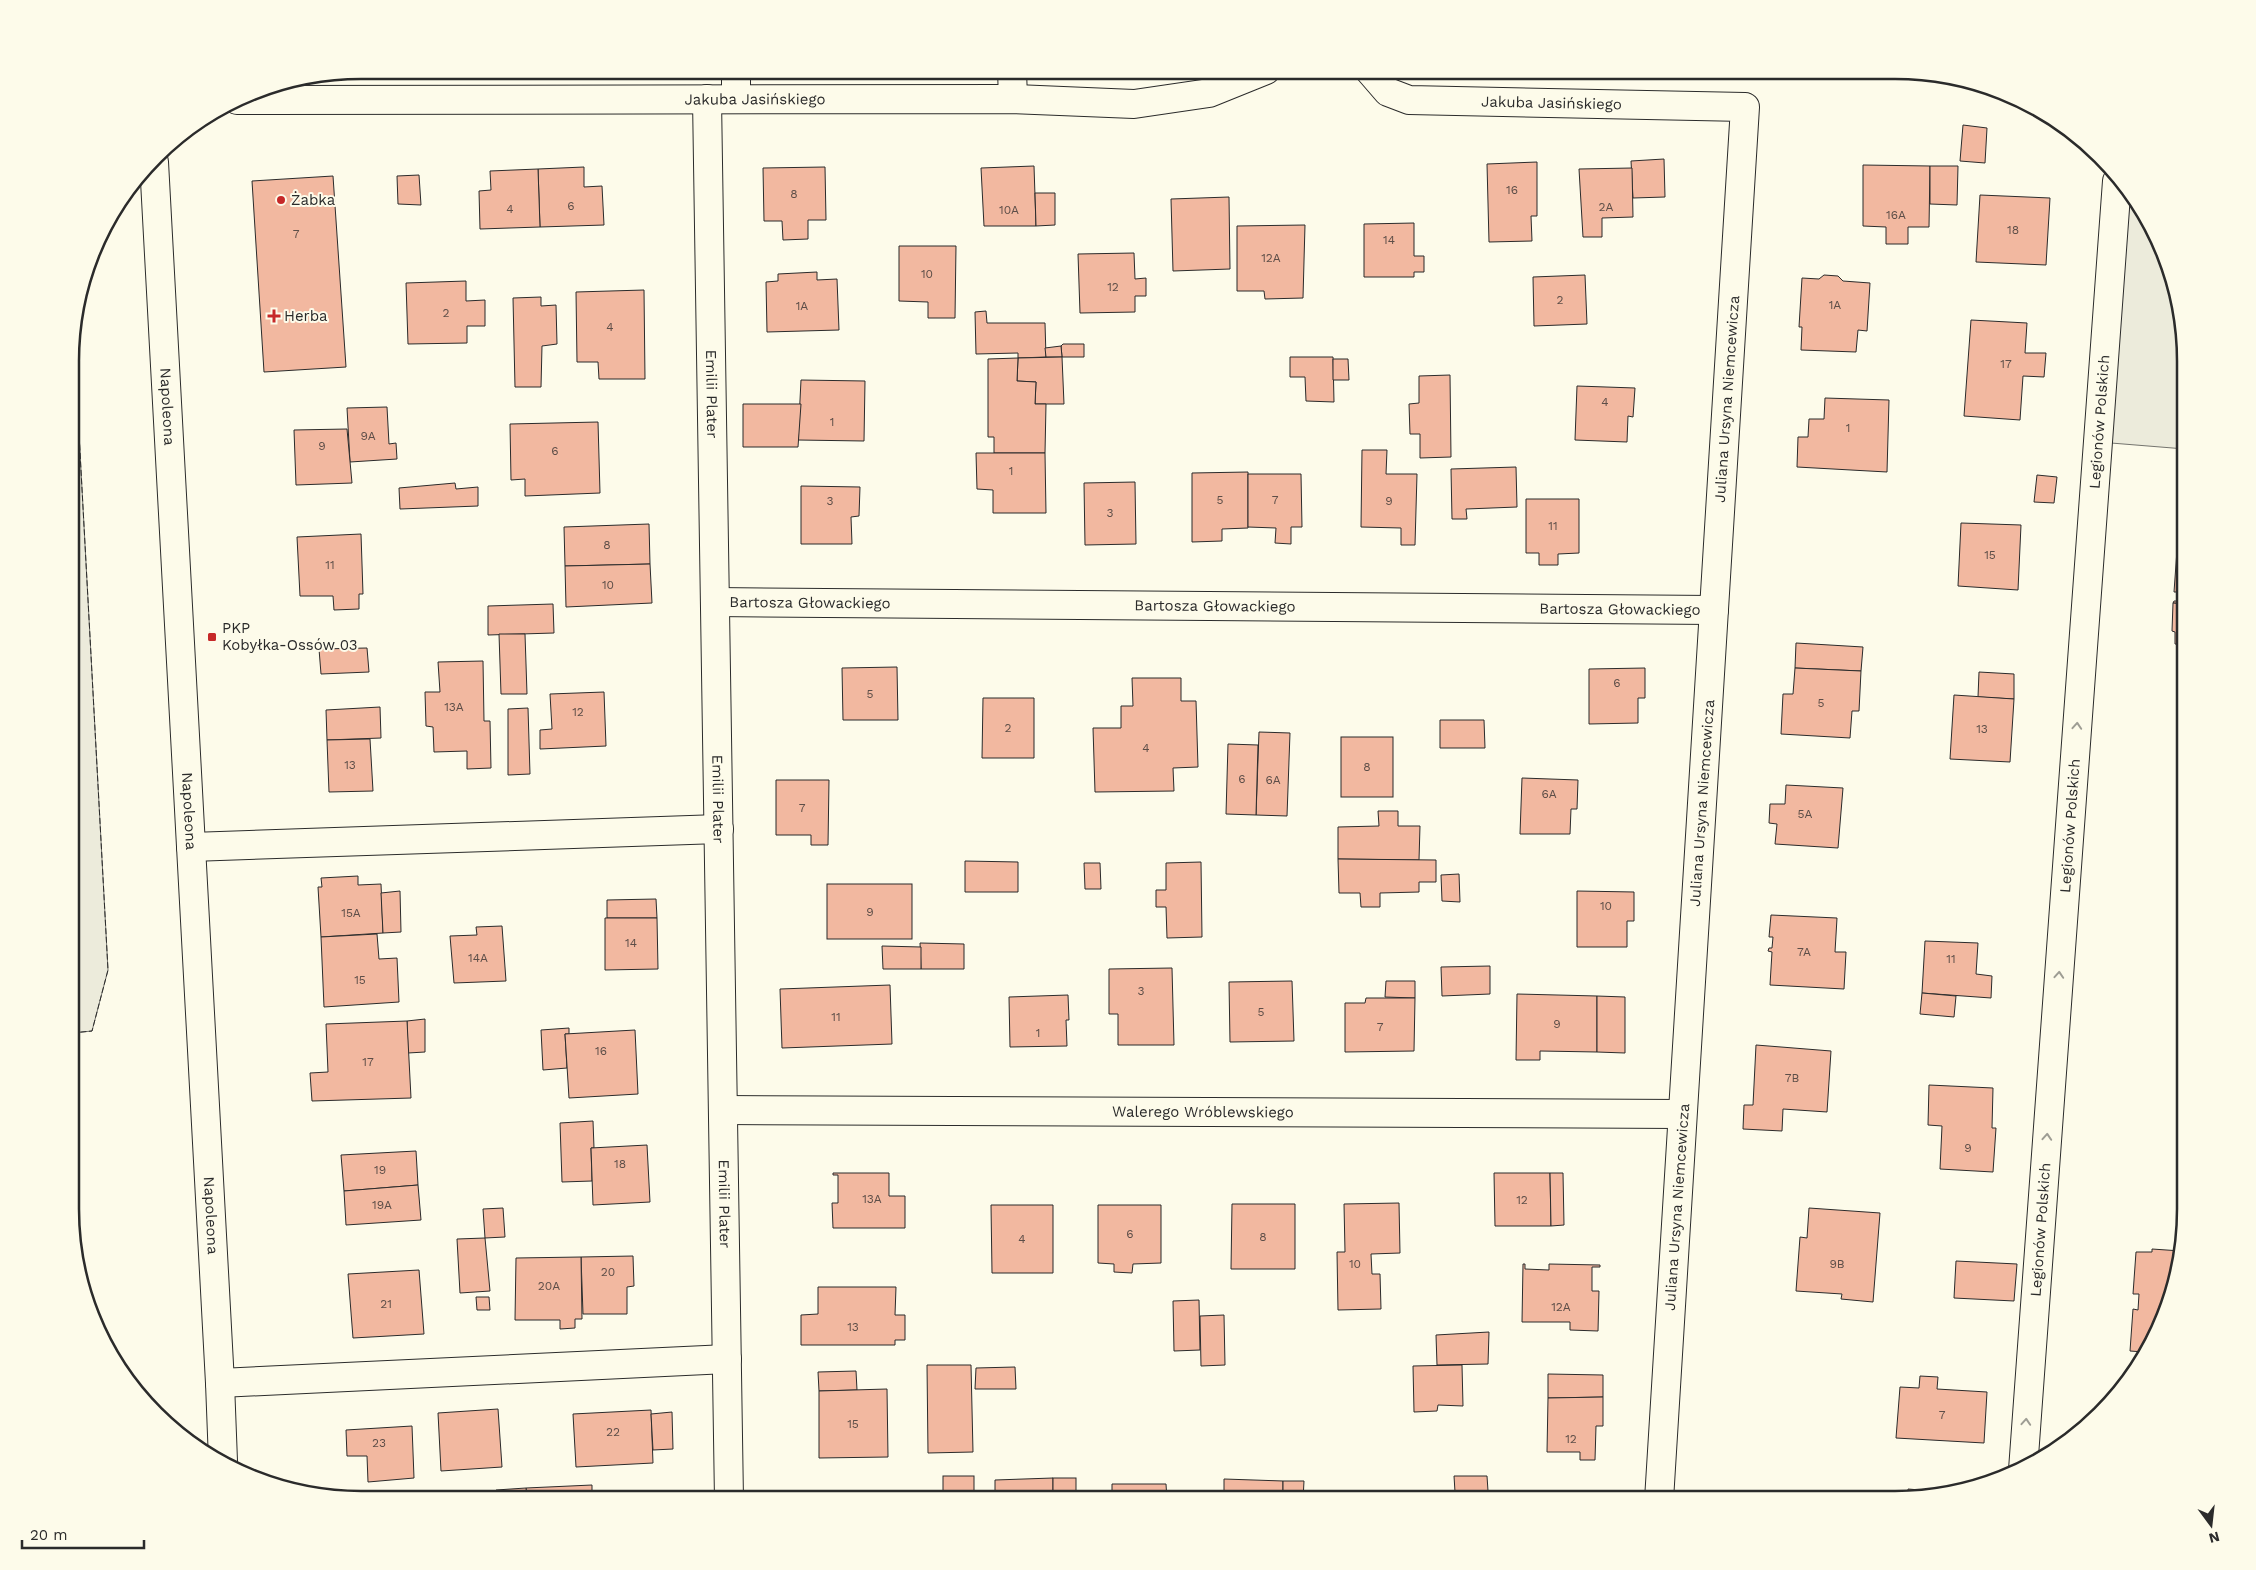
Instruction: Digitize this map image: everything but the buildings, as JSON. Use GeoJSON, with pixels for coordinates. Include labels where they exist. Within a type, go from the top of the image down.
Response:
{"type":"FeatureCollection","features":[{"type":"Feature","properties":{"kind":"street"},"geometry":{"type":"LineString","coordinates":[[736,79],[736,99]]}},
{"type":"Feature","properties":{"kind":"street"},"geometry":{"type":"LineString","coordinates":[[1012,79],[1013,99]]}},
{"type":"Feature","properties":{"kind":"street","name":"Jakuba Jasińskiego"},"geometry":{"type":"LineString","coordinates":[[253,100],[1013,99],[1134,104],[1209,93],[1244,79]]}},
{"type":"Feature","properties":{"kind":"street","name":"Jakuba Jasińskiego"},"geometry":{"type":"LineString","coordinates":[[1377,79],[1388,92],[1409,100],[1745,107]]}},
{"type":"Feature","properties":{"kind":"street","name":"Emilii Plater"},"geometry":{"type":"LineString","coordinates":[[707,99],[729,1491]]}},
{"type":"Feature","properties":{"kind":"street","name":"Juliana Ursyna Niemcewicza"},"geometry":{"type":"LineString","coordinates":[[1660,1491],[1745,107]]}},
{"type":"Feature","properties":{"kind":"street","name":"Napoleona"},"geometry":{"type":"LineString","coordinates":[[154,169],[223,1455]]}},
{"type":"Feature","properties":{"kind":"street","name":"Legionów Polskich"},"geometry":{"type":"LineString","coordinates":[[2024,1460],[2117,186]]}},
{"type":"Feature","properties":{"kind":"street","name":"Bartosza Głowackiego"},"geometry":{"type":"LineString","coordinates":[[715,602],[1714,610]]}},
{"type":"Feature","properties":{"kind":"street"},"geometry":{"type":"LineString","coordinates":[[191,847],[719,829]]}},
{"type":"Feature","properties":{"kind":"street","name":"Walerego Wróblewskiego"},"geometry":{"type":"LineString","coordinates":[[723,1110],[1682,1114]]}},
{"type":"Feature","properties":{"kind":"street"},"geometry":{"type":"LineString","coordinates":[[220,1383],[727,1359]]}},
{"type":"Feature","properties":{"kind":"shaded area"},"geometry":{"type":"Polygon","coordinates":[[[2129,202],[2156,253],[2172,306],[2177,343],[2177,448],[2111,443],[2129,202]]]}},
{"type":"Feature","properties":{"kind":"shaded area"},"geometry":{"type":"Polygon","coordinates":[[[79,433],[108,970],[92,1031],[79,1032],[79,433]]]}},
{"type":"Feature","properties":{"kind":"fence"},"geometry":{"type":"LineString","coordinates":[[79,433],[108,970],[92,1031],[79,1032]]}},
{"type":"Feature","properties":{"kind":"place","name":"Żabka"},"geometry":{"type":"Point","coordinates":[281,200]}},
{"type":"Feature","properties":{"kind":"place","name":"Herba"},"geometry":{"type":"Point","coordinates":[274,316]}},
{"type":"Feature","properties":{"kind":"place","name":"PKP Kobyłka-Ossów 03"},"geometry":{"type":"Point","coordinates":[212,637]}}]}
